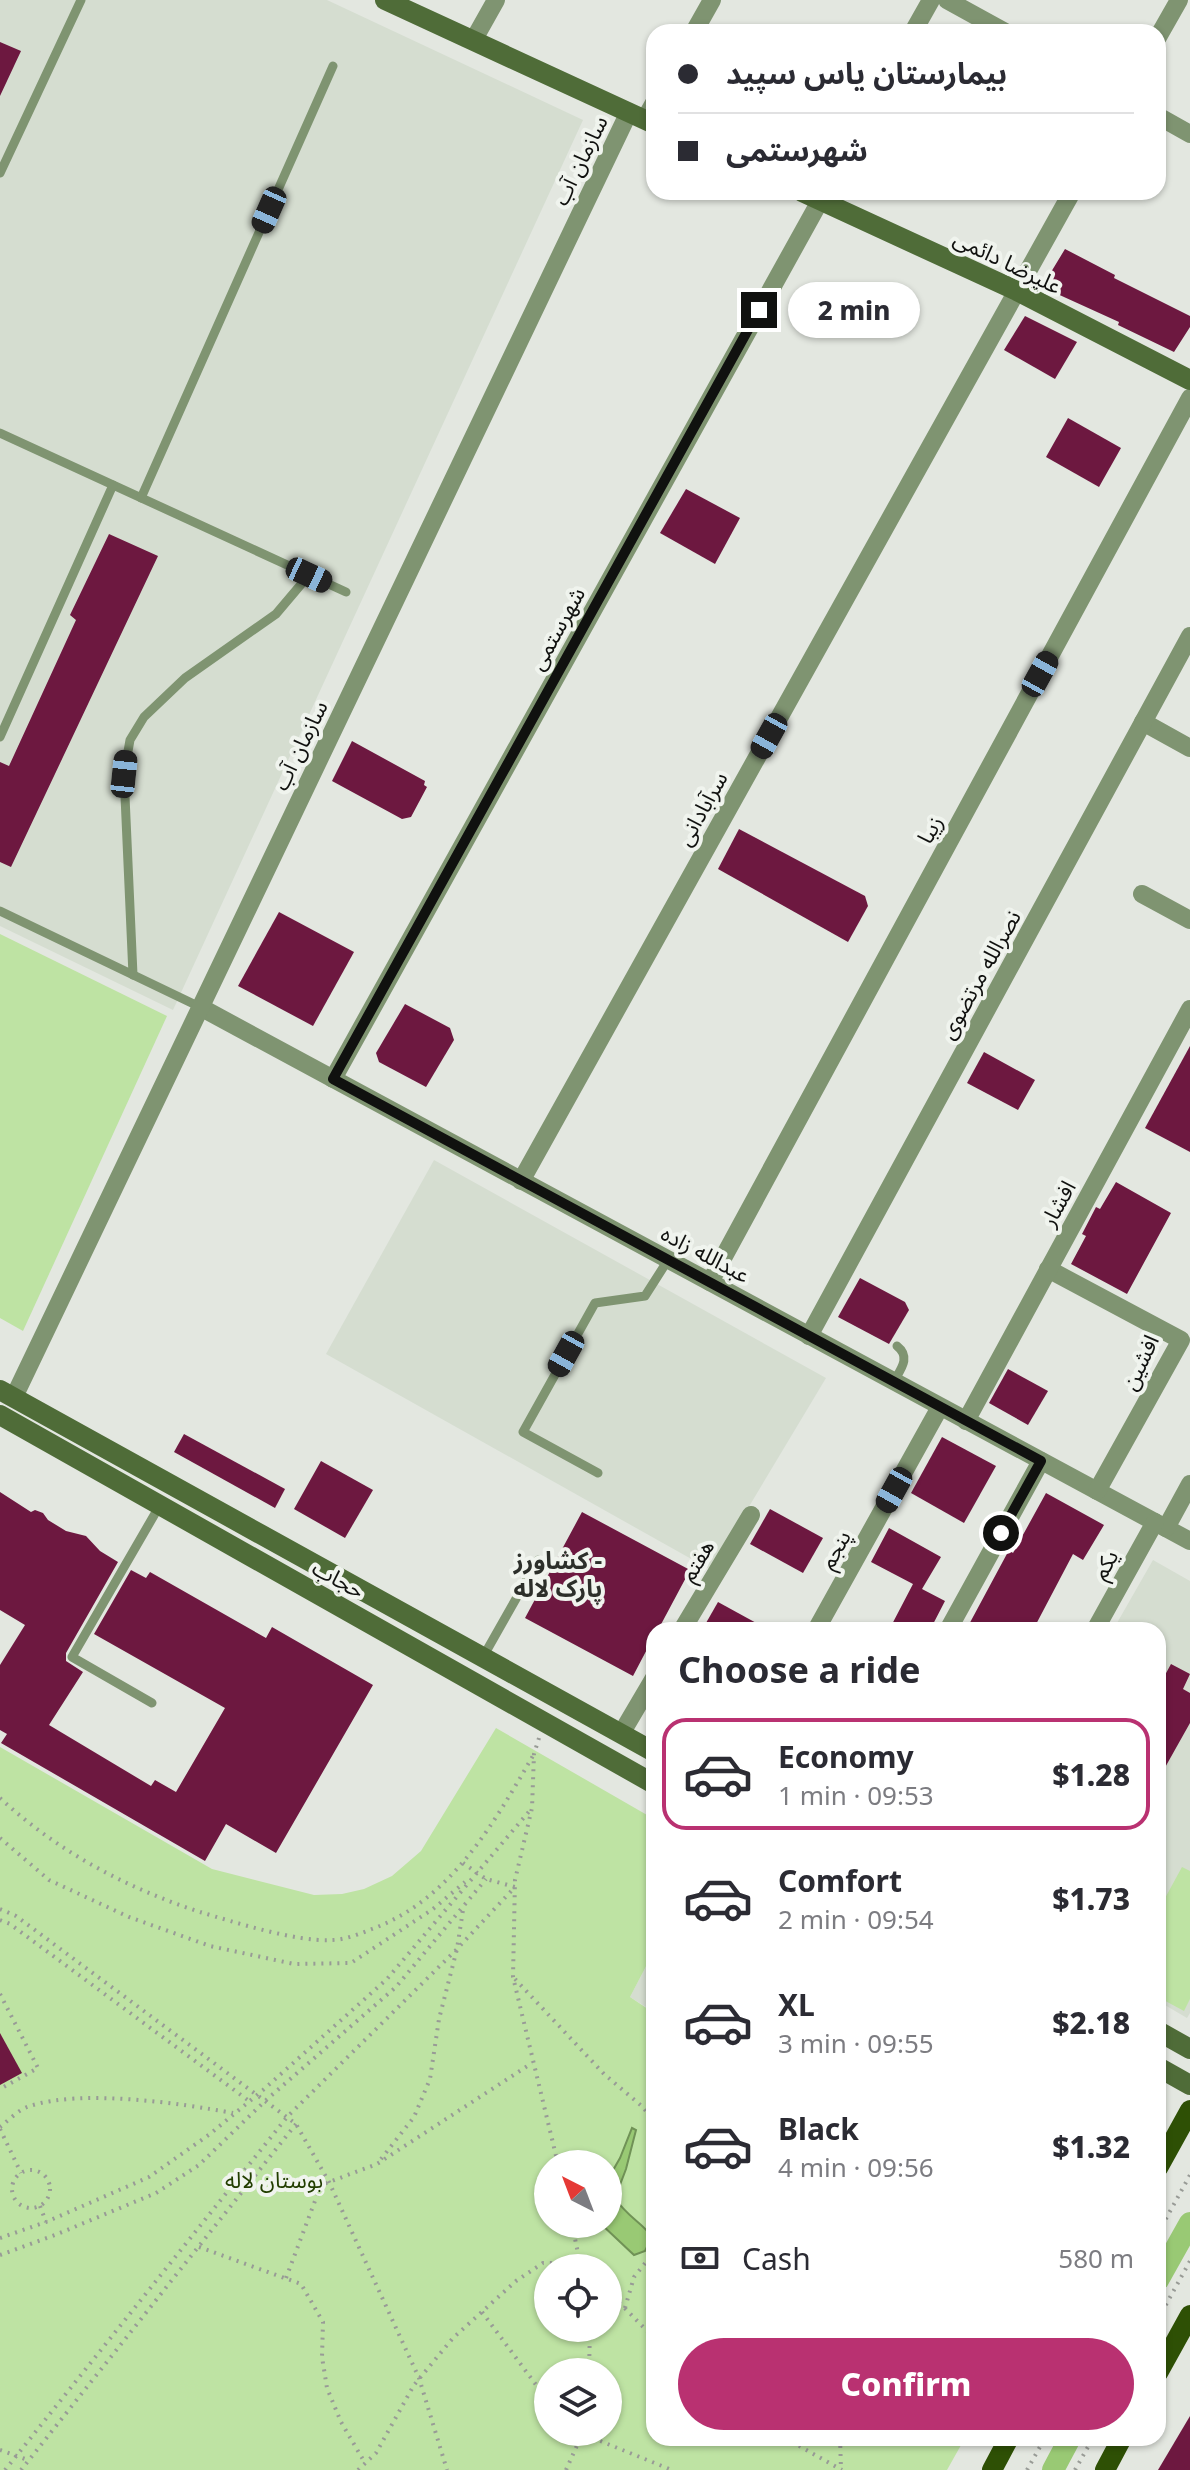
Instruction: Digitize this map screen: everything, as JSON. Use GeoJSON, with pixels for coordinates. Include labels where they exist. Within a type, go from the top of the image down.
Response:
{"type":"FeatureCollection","features":[{"type":"Feature","properties":{"kind":"main road"},"geometry":{"type":"LineString","coordinates":[[385,0],[645,115]]}},
{"type":"Feature","properties":{"kind":"main road","name":"علیرضا دائمی"},"geometry":{"type":"LineString","coordinates":[[826,200],[1017,291],[1190,380]]}},
{"type":"Feature","properties":{"kind":"main road"},"geometry":{"type":"LineString","coordinates":[[2,1416],[7,1394]]}},
{"type":"Feature","properties":{"kind":"main road","name":"حجاب"},"geometry":{"type":"LineString","coordinates":[[7,1394],[646,1748]]}},
{"type":"Feature","properties":{"kind":"main road","name":"حجاب"},"geometry":{"type":"LineString","coordinates":[[2,1416],[646,1779]]}},
{"type":"Feature","properties":{"kind":"main road"},"geometry":{"type":"LineString","coordinates":[[549,1724],[566,1703]]}},
{"type":"Feature","properties":{"kind":"main road"},"geometry":{"type":"LineString","coordinates":[[1166,2036],[1190,2049]]}},
{"type":"Feature","properties":{"kind":"main road"},"geometry":{"type":"LineString","coordinates":[[1166,2072],[1190,2085]]}},
{"type":"Feature","properties":{"kind":"main road"},"geometry":{"type":"LineString","coordinates":[[1166,2154],[1190,2110]]}},
{"type":"Feature","properties":{"kind":"main road"},"geometry":{"type":"LineString","coordinates":[[1166,2358],[1190,2315]]}},
{"type":"Feature","properties":{"kind":"main road"},"geometry":{"type":"LineString","coordinates":[[992,2470],[1005,2446]]}},
{"type":"Feature","properties":{"kind":"main road"},"geometry":{"type":"LineString","coordinates":[[1105,2470],[1118,2446]]}},
{"type":"Feature","properties":{"kind":"street"},"geometry":{"type":"LineString","coordinates":[[473,41],[496,0]]}},
{"type":"Feature","properties":{"kind":"street"},"geometry":{"type":"LineString","coordinates":[[698,24],[712,0]]}},
{"type":"Feature","properties":{"kind":"street"},"geometry":{"type":"LineString","coordinates":[[918,24],[931,0]]}},
{"type":"Feature","properties":{"kind":"street"},"geometry":{"type":"LineString","coordinates":[[947,0],[990,24]]}},
{"type":"Feature","properties":{"kind":"street"},"geometry":{"type":"LineString","coordinates":[[1165,24],[1179,0]]}},
{"type":"Feature","properties":{"kind":"street","name":"سازمان آب"},"geometry":{"type":"LineString","coordinates":[[7,1394],[645,115]]}},
{"type":"Feature","properties":{"kind":"street"},"geometry":{"type":"LineString","coordinates":[[1166,120],[1190,134]]}},
{"type":"Feature","properties":{"kind":"street","name":"شهرستمی"},"geometry":{"type":"LineString","coordinates":[[333,1079],[813,200]]}},
{"type":"Feature","properties":{"kind":"street","name":"سرآبادانی"},"geometry":{"type":"LineString","coordinates":[[521,1181],[1068,200]]}},
{"type":"Feature","properties":{"kind":"street","name":"زیبا"},"geometry":{"type":"LineString","coordinates":[[710,1282],[1190,398]]}},
{"type":"Feature","properties":{"kind":"street","name":"نصرالله مرتضوی"},"geometry":{"type":"LineString","coordinates":[[809,1336],[1190,636]]}},
{"type":"Feature","properties":{"kind":"street"},"geometry":{"type":"LineString","coordinates":[[1143,722],[1190,748]]}},
{"type":"Feature","properties":{"kind":"street"},"geometry":{"type":"LineString","coordinates":[[1142,894],[1190,920]]}},
{"type":"Feature","properties":{"kind":"street","name":"عبدالله زاده"},"geometry":{"type":"LineString","coordinates":[[200,1007],[1190,1541]]}},
{"type":"Feature","properties":{"kind":"street","name":"افشار"},"geometry":{"type":"LineString","coordinates":[[966,1421],[1190,1009]]}},
{"type":"Feature","properties":{"kind":"street","name":"افشین"},"geometry":{"type":"LineString","coordinates":[[1048,1269],[1181,1340],[1097,1491]]}},
{"type":"Feature","properties":{"kind":"street","name":"پنجم"},"geometry":{"type":"LineString","coordinates":[[820,1622],[940,1407]]}},
{"type":"Feature","properties":{"kind":"street"},"geometry":{"type":"LineString","coordinates":[[952,1622],[1041,1461]]}},
{"type":"Feature","properties":{"kind":"street","name":"یکم"},"geometry":{"type":"LineString","coordinates":[[1100,1622],[1190,1484]]}},
{"type":"Feature","properties":{"kind":"street","name":"هفتم"},"geometry":{"type":"LineString","coordinates":[[687,1622],[751,1515]]}},
{"type":"Feature","properties":{"kind":"street"},"geometry":{"type":"LineString","coordinates":[[621,1734],[646,1692]]}},
{"type":"Feature","properties":{"kind":"lane"},"geometry":{"type":"LineString","coordinates":[[0,173],[81,0]]}},
{"type":"Feature","properties":{"kind":"lane"},"geometry":{"type":"LineString","coordinates":[[141,498],[333,66]]}},
{"type":"Feature","properties":{"kind":"lane"},"geometry":{"type":"LineString","coordinates":[[0,433],[346,592]]}},
{"type":"Feature","properties":{"kind":"lane"},"geometry":{"type":"LineString","coordinates":[[0,737],[113,485]]}},
{"type":"Feature","properties":{"kind":"lane"},"geometry":{"type":"LineString","coordinates":[[133,975],[124,774],[130,740],[144,717],[185,678],[276,614],[309,575]]}},
{"type":"Feature","properties":{"kind":"lane"},"geometry":{"type":"LineString","coordinates":[[0,911],[200,1007]]}},
{"type":"Feature","properties":{"kind":"lane"},"geometry":{"type":"LineString","coordinates":[[598,1473],[523,1432],[595,1303],[645,1296],[668,1260]]}},
{"type":"Feature","properties":{"kind":"lane"},"geometry":{"type":"LineString","coordinates":[[894,1381],[905,1361],[904,1354],[897,1346]]}},
{"type":"Feature","properties":{"kind":"lane"},"geometry":{"type":"LineString","coordinates":[[152,1703],[72,1657],[160,1505]]}},
{"type":"Feature","properties":{"kind":"lane"},"geometry":{"type":"LineString","coordinates":[[483,1657],[538,1560]]}},
{"type":"Feature","properties":{"kind":"path"},"geometry":{"type":"LineString","coordinates":[[0,1798],[28,1824],[105,1873],[143,1892],[237,1924],[318,1940],[334,1940],[402,1915],[429,1896],[463,1863],[500,1813],[549,1724]]}},
{"type":"Feature","properties":{"kind":"path"},"geometry":{"type":"LineString","coordinates":[[534,1754],[532,1808],[515,1887],[513,1977],[554,2150]]}},
{"type":"Feature","properties":{"kind":"path"},"geometry":{"type":"LineString","coordinates":[[0,2238],[46,2222],[149,2177],[210,2134],[387,1979],[532,1808]]}},
{"type":"Feature","properties":{"kind":"path"},"geometry":{"type":"LineString","coordinates":[[0,1838],[49,1880],[129,1917],[210,1946],[294,1964],[351,1963],[433,1909],[475,1873]]}},
{"type":"Feature","properties":{"kind":"path"},"geometry":{"type":"LineString","coordinates":[[463,1863],[486,1879],[515,1887]]}},
{"type":"Feature","properties":{"kind":"path"},"geometry":{"type":"LineString","coordinates":[[0,2255],[156,2193],[199,2165],[265,2101],[396,1987],[486,1879]]}},
{"type":"Feature","properties":{"kind":"path"},"geometry":{"type":"LineString","coordinates":[[5,2470],[287,2117],[457,1949],[515,1887]]}},
{"type":"Feature","properties":{"kind":"path"},"geometry":{"type":"LineString","coordinates":[[377,2164],[414,2117],[430,2079],[439,2019],[457,1949],[463,1907]]}},
{"type":"Feature","properties":{"kind":"path"},"geometry":{"type":"LineString","coordinates":[[0,1909],[16,1916],[296,2124],[329,2182],[419,2378],[447,2470]]}},
{"type":"Feature","properties":{"kind":"path"},"geometry":{"type":"LineString","coordinates":[[0,1920],[101,1989],[249,2101]]}},
{"type":"Feature","properties":{"kind":"path"},"geometry":{"type":"LineString","coordinates":[[513,1977],[604,2074],[646,2111]]}},
{"type":"Feature","properties":{"kind":"path"},"geometry":{"type":"LineString","coordinates":[[0,1994],[38,2068],[0,2089]]}},
{"type":"Feature","properties":{"kind":"path"},"geometry":{"type":"LineString","coordinates":[[286,2278],[321,2185],[377,2164],[532,2063]]}},
{"type":"Feature","properties":{"kind":"path"},"geometry":{"type":"LineString","coordinates":[[21,2173],[0,2128],[27,2106],[64,2099],[176,2103],[234,2113]]}},
{"type":"Feature","properties":{"kind":"path"},"geometry":{"type":"LineString","coordinates":[[21,2470],[296,2124]]}},
{"type":"Feature","properties":{"kind":"path"},"geometry":{"type":"LineString","coordinates":[[39,2171],[48,2180],[48,2197],[40,2206],[27,2208],[16,2201],[12,2189],[21,2173],[39,2171]]}},
{"type":"Feature","properties":{"kind":"path"},"geometry":{"type":"LineString","coordinates":[[1166,2218],[1190,2175]]}},
{"type":"Feature","properties":{"kind":"path"},"geometry":{"type":"LineString","coordinates":[[40,2206],[46,2222]]}},
{"type":"Feature","properties":{"kind":"path"},"geometry":{"type":"LineString","coordinates":[[199,2247],[301,2284],[323,2322],[322,2357],[327,2388],[341,2422],[365,2463]]}},
{"type":"Feature","properties":{"kind":"path"},"geometry":{"type":"LineString","coordinates":[[1166,2304],[1190,2261]]}},
{"type":"Feature","properties":{"kind":"path"},"geometry":{"type":"LineString","coordinates":[[625,2308],[634,2277],[646,2262]]}},
{"type":"Feature","properties":{"kind":"path"},"geometry":{"type":"LineString","coordinates":[[358,2470],[376,2453],[419,2378],[453,2338],[516,2281],[534,2269]]}},
{"type":"Feature","properties":{"kind":"path"},"geometry":{"type":"LineString","coordinates":[[622,2305],[646,2330]]}},
{"type":"Feature","properties":{"kind":"path"},"geometry":{"type":"LineString","coordinates":[[482,2312],[534,2382]]}},
{"type":"Feature","properties":{"kind":"path"},"geometry":{"type":"LineString","coordinates":[[566,2470],[576,2446]]}},
{"type":"Feature","properties":{"kind":"path"},"geometry":{"type":"LineString","coordinates":[[613,2446],[672,2470]]}},
{"type":"Feature","properties":{"kind":"path"},"geometry":{"type":"LineString","coordinates":[[799,2446],[842,2470]]}},
{"type":"Feature","properties":{"kind":"path"},"geometry":{"type":"LineString","coordinates":[[840,2446],[842,2470]]}},
{"type":"Feature","properties":{"kind":"path"},"geometry":{"type":"LineString","coordinates":[[1027,2470],[1040,2446]]}},
{"type":"Feature","properties":{"kind":"path"},"geometry":{"type":"LineString","coordinates":[[1075,2470],[1088,2446]]}},
{"type":"Feature","properties":{"kind":"path"},"geometry":{"type":"LineString","coordinates":[[0,2450],[29,2460]]}},
{"type":"Feature","properties":{"kind":"shaded area"},"geometry":{"type":"Polygon","coordinates":[[[0,0],[327,0],[583,120],[173,1010],[0,926],[0,0]]]}},
{"type":"Feature","properties":{"kind":"shaded area"},"geometry":{"type":"Polygon","coordinates":[[[434,1160],[826,1378],[711,1570],[326,1354],[434,1160]]]}},
{"type":"Feature","properties":{"kind":"shaded area"},"geometry":{"type":"Polygon","coordinates":[[[1153,1560],[1190,1581],[1190,2013],[1187,2018],[1166,2006],[1166,1622],[1118,1622],[1153,1560]]]}},
{"type":"Feature","properties":{"kind":"shaded area"},"geometry":{"type":"Polygon","coordinates":[[[646,1966],[646,2007],[630,1997],[646,1966]]]}},
{"type":"Feature","properties":{"kind":"shaded area"},"geometry":{"type":"Polygon","coordinates":[[[632,2128],[636,2130],[622,2180],[622,2153],[632,2128]]]}},
{"type":"Feature","properties":{"kind":"shaded area"},"geometry":{"type":"Polygon","coordinates":[[[622,2206],[646,2230],[646,2249],[634,2255],[616,2238],[622,2238],[622,2206]]]}},
{"type":"Feature","properties":{"kind":"green space"},"geometry":{"type":"Polygon","coordinates":[[[0,934],[167,1016],[23,1331],[0,1318],[0,934]]]}},
{"type":"Feature","properties":{"kind":"green space","name":"بوستان لاله"},"geometry":{"type":"Polygon","coordinates":[[[496,1728],[646,1814],[646,1966],[630,1997],[646,2008],[646,2446],[960,2446],[947,2470],[0,2470],[0,1747],[212,1869],[314,1895],[364,1889],[392,1876],[421,1851],[496,1728]]]}},
{"type":"Feature","properties":{"kind":"green space"},"geometry":{"type":"Polygon","coordinates":[[[1182,1867],[1190,1871],[1190,1999],[1184,2011],[1166,2001],[1166,1896],[1182,1867]]]}},
{"type":"Feature","properties":{"kind":"building"},"geometry":{"type":"Polygon","coordinates":[[[0,42],[21,51],[0,96],[0,42]]]}},
{"type":"Feature","properties":{"kind":"building"},"geometry":{"type":"Polygon","coordinates":[[[1065,249],[1115,275],[1114,278],[1190,316],[1190,327],[1174,352],[1118,325],[1119,322],[1042,287],[1065,249]]]}},
{"type":"Feature","properties":{"kind":"building"},"geometry":{"type":"Polygon","coordinates":[[[1025,316],[1077,342],[1055,379],[1004,350],[1025,316]]]}},
{"type":"Feature","properties":{"kind":"building"},"geometry":{"type":"Polygon","coordinates":[[[1068,418],[1121,448],[1099,487],[1046,457],[1068,418]]]}},
{"type":"Feature","properties":{"kind":"building"},"geometry":{"type":"Polygon","coordinates":[[[686,489],[740,518],[715,564],[660,533],[686,489]]]}},
{"type":"Feature","properties":{"kind":"building"},"geometry":{"type":"Polygon","coordinates":[[[109,534],[158,556],[11,867],[0,862],[0,762],[9,766],[76,620],[70,615],[109,534]]]}},
{"type":"Feature","properties":{"kind":"building"},"geometry":{"type":"Polygon","coordinates":[[[352,741],[425,781],[427,787],[411,817],[402,819],[332,781],[352,741]]]}},
{"type":"Feature","properties":{"kind":"building"},"geometry":{"type":"Polygon","coordinates":[[[739,829],[865,896],[868,906],[848,942],[718,869],[739,829]]]}},
{"type":"Feature","properties":{"kind":"building"},"geometry":{"type":"Polygon","coordinates":[[[279,912],[354,952],[313,1026],[238,986],[279,912]]]}},
{"type":"Feature","properties":{"kind":"building"},"geometry":{"type":"Polygon","coordinates":[[[405,1004],[450,1028],[454,1040],[426,1087],[379,1062],[376,1053],[405,1004]]]}},
{"type":"Feature","properties":{"kind":"building"},"geometry":{"type":"Polygon","coordinates":[[[1190,1046],[1190,1152],[1145,1128],[1190,1046]]]}},
{"type":"Feature","properties":{"kind":"building"},"geometry":{"type":"Polygon","coordinates":[[[984,1052],[1035,1080],[1018,1110],[967,1083],[984,1052]]]}},
{"type":"Feature","properties":{"kind":"building"},"geometry":{"type":"Polygon","coordinates":[[[1116,1182],[1171,1213],[1127,1294],[1071,1264],[1086,1236],[1082,1234],[1096,1207],[1100,1209],[1116,1182]]]}},
{"type":"Feature","properties":{"kind":"building"},"geometry":{"type":"Polygon","coordinates":[[[860,1278],[905,1302],[909,1310],[889,1344],[838,1317],[860,1278]]]}},
{"type":"Feature","properties":{"kind":"building"},"geometry":{"type":"Polygon","coordinates":[[[1008,1369],[1048,1391],[1028,1425],[989,1403],[1008,1369]]]}},
{"type":"Feature","properties":{"kind":"building"},"geometry":{"type":"Polygon","coordinates":[[[184,1434],[285,1489],[275,1508],[174,1452],[184,1434]]]}},
{"type":"Feature","properties":{"kind":"building"},"geometry":{"type":"Polygon","coordinates":[[[942,1437],[996,1466],[964,1523],[911,1493],[942,1437]]]}},
{"type":"Feature","properties":{"kind":"building"},"geometry":{"type":"Polygon","coordinates":[[[321,1461],[373,1490],[345,1538],[294,1509],[321,1461]]]}},
{"type":"Feature","properties":{"kind":"building"},"geometry":{"type":"Polygon","coordinates":[[[0,1492],[31,1512],[43,1513],[48,1520],[66,1531],[86,1536],[100,1551],[118,1562],[66,1653],[66,1661],[83,1672],[49,1725],[151,1786],[155,1780],[176,1792],[225,1708],[94,1634],[131,1570],[146,1578],[150,1572],[266,1638],[272,1627],[373,1685],[276,1853],[226,1824],[205,1861],[1,1743],[7,1734],[0,1730],[0,1665],[25,1625],[0,1610],[0,1492]]]}},
{"type":"Feature","properties":{"kind":"building"},"geometry":{"type":"Polygon","coordinates":[[[1046,1493],[1104,1525],[1083,1560],[1073,1554],[1037,1622],[970,1622],[1009,1550],[1013,1553],[1046,1493]]]}},
{"type":"Feature","properties":{"kind":"building"},"geometry":{"type":"Polygon","coordinates":[[[770,1509],[823,1538],[803,1573],[750,1544],[770,1509]]]}},
{"type":"Feature","properties":{"kind":"building"},"geometry":{"type":"Polygon","coordinates":[[[582,1512],[690,1570],[662,1622],[646,1622],[646,1651],[633,1676],[525,1618],[582,1512]]]}},
{"type":"Feature","properties":{"kind":"building"},"geometry":{"type":"Polygon","coordinates":[[[889,1528],[941,1557],[922,1589],[945,1601],[934,1622],[893,1622],[913,1584],[871,1562],[889,1528]]]}},
{"type":"Feature","properties":{"kind":"building"},"geometry":{"type":"Polygon","coordinates":[[[718,1602],[754,1622],[707,1622],[718,1602]]]}},
{"type":"Feature","properties":{"kind":"building"},"geometry":{"type":"Polygon","coordinates":[[[1171,1664],[1190,1674],[1183,1689],[1190,1693],[1190,1723],[1166,1766],[1166,1673],[1171,1664]]]}},
{"type":"Feature","properties":{"kind":"building"},"geometry":{"type":"Polygon","coordinates":[[[0,2033],[22,2073],[0,2085],[0,2033]]]}},
{"type":"Feature","properties":{"kind":"building"},"geometry":{"type":"Polygon","coordinates":[[[1190,2416],[1190,2470],[1158,2470],[1190,2416]]]}},
{"type":"Feature","properties":{"kind":"waterway"},"geometry":{"type":"LineString","coordinates":[[1166,2266],[1190,2223]]}},
{"type":"Feature","properties":{"kind":"waterway"},"geometry":{"type":"LineString","coordinates":[[1053,2470],[1066,2446]]}},
{"type":"Feature","properties":{"kind":"district","name":"کشاورز - پارک لاله"},"geometry":{"type":"Point","coordinates":[558,1573]}},
{"type":"Feature","properties":{"kind":"route"},"geometry":{"type":"LineString","coordinates":[[759,310],[333,1079],[1041,1461],[1001,1533]]}}]}
